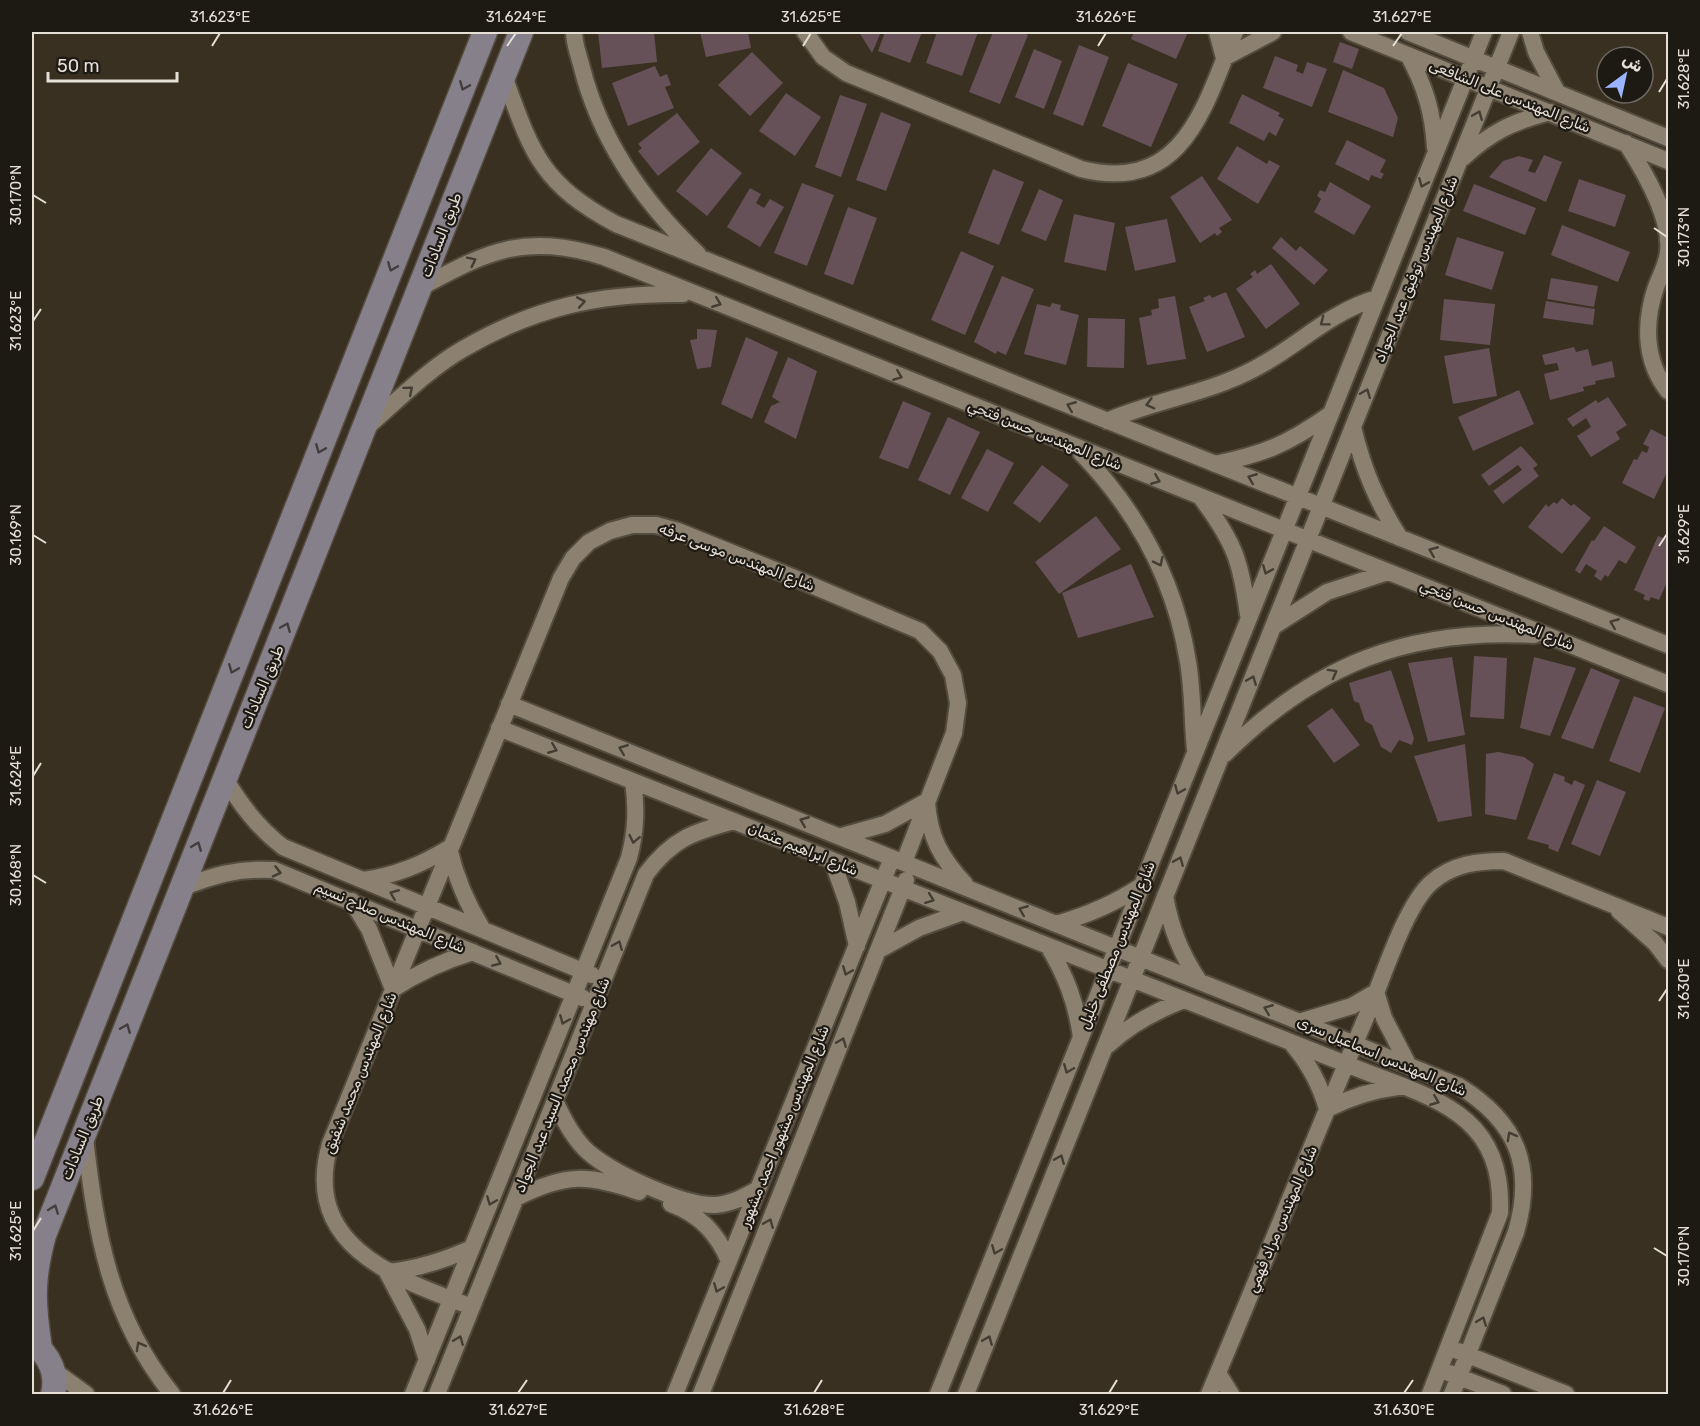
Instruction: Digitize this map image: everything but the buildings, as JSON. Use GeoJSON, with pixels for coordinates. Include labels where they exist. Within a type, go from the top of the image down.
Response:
{"type":"FeatureCollection","features":[{"type":"Feature","properties":{"kind":"main road"},"geometry":{"type":"LineString","coordinates":[[32,1178],[485,32]]}},
{"type":"Feature","properties":{"kind":"main road","name":"طريق السادات"},"geometry":{"type":"LineString","coordinates":[[36,1345],[33,1309],[34,1272],[44,1235],[224,777],[299,597],[521,32]]}},
{"type":"Feature","properties":{"kind":"main road"},"geometry":{"type":"LineString","coordinates":[[266,586],[299,597]]}},
{"type":"Feature","properties":{"kind":"main road"},"geometry":{"type":"LineString","coordinates":[[75,1070],[104,1081]]}},
{"type":"Feature","properties":{"kind":"main road"},"geometry":{"type":"LineString","coordinates":[[36,1345],[53,1370],[53,1395]]}},
{"type":"Feature","properties":{"kind":"street"},"geometry":{"type":"LineString","coordinates":[[574,32],[587,89],[613,147],[634,183],[667,224],[706,261]]}},
{"type":"Feature","properties":{"kind":"street"},"geometry":{"type":"LineString","coordinates":[[805,32],[823,57],[846,73],[1081,169],[1107,175],[1134,173],[1159,163],[1179,147],[1194,124],[1235,32]]}},
{"type":"Feature","properties":{"kind":"street"},"geometry":{"type":"LineString","coordinates":[[1218,32],[1224,58]]}},
{"type":"Feature","properties":{"kind":"street"},"geometry":{"type":"LineString","coordinates":[[1224,58],[1273,32]]}},
{"type":"Feature","properties":{"kind":"street","name":"شارع المهندس على الشافعى"},"geometry":{"type":"LineString","coordinates":[[1351,32],[1668,161]]}},
{"type":"Feature","properties":{"kind":"street","name":"شارع المهندس على الشافعى"},"geometry":{"type":"LineString","coordinates":[[1413,32],[1668,138]]}},
{"type":"Feature","properties":{"kind":"street","name":"شارع المهندس توفيق عبد الجواد"},"geometry":{"type":"LineString","coordinates":[[1297,496],[1484,32]]}},
{"type":"Feature","properties":{"kind":"street","name":"شارع المهندس توفيق عبد الجواد"},"geometry":{"type":"LineString","coordinates":[[1321,506],[1511,32]]}},
{"type":"Feature","properties":{"kind":"street"},"geometry":{"type":"LineString","coordinates":[[1530,32],[1536,52],[1557,92]]}},
{"type":"Feature","properties":{"kind":"street"},"geometry":{"type":"LineString","coordinates":[[1408,55],[1424,85],[1431,107],[1436,152]]}},
{"type":"Feature","properties":{"kind":"street"},"geometry":{"type":"LineString","coordinates":[[504,76],[533,152],[555,182],[583,206],[616,224],[1668,645]]}},
{"type":"Feature","properties":{"kind":"street"},"geometry":{"type":"LineString","coordinates":[[1460,160],[1485,137],[1516,121],[1550,112]]}},
{"type":"Feature","properties":{"kind":"street"},"geometry":{"type":"LineString","coordinates":[[1626,143],[1648,176],[1662,213],[1668,252],[1650,306],[1647,335],[1653,363],[1668,391]]}},
{"type":"Feature","properties":{"kind":"street","name":"شارع المهندس حسن فتحي"},"geometry":{"type":"LineString","coordinates":[[420,288],[479,256],[510,248],[542,245],[573,248],[604,257],[1668,684]]}},
{"type":"Feature","properties":{"kind":"street"},"geometry":{"type":"LineString","coordinates":[[365,428],[412,386],[461,350],[515,322],[573,303],[623,295],[694,294]]}},
{"type":"Feature","properties":{"kind":"street"},"geometry":{"type":"LineString","coordinates":[[1107,421],[1137,407],[1223,384],[1284,351],[1332,316],[1353,305],[1377,298]]}},
{"type":"Feature","properties":{"kind":"street"},"geometry":{"type":"LineString","coordinates":[[1215,464],[1256,456],[1296,439],[1330,415]]}},
{"type":"Feature","properties":{"kind":"street"},"geometry":{"type":"LineString","coordinates":[[1353,427],[1362,467],[1378,504],[1400,538]]}},
{"type":"Feature","properties":{"kind":"street"},"geometry":{"type":"LineString","coordinates":[[1076,448],[1110,484],[1134,516],[1162,569],[1179,616],[1188,664],[1195,752]]}},
{"type":"Feature","properties":{"kind":"street","name":"شارع المهندس مصطفى خليل"},"geometry":{"type":"LineString","coordinates":[[938,1395],[1297,496]]}},
{"type":"Feature","properties":{"kind":"street"},"geometry":{"type":"LineString","coordinates":[[1202,498],[1227,533],[1243,574],[1248,617]]}},
{"type":"Feature","properties":{"kind":"street","name":"شارع المهندس مصطفى خليل"},"geometry":{"type":"LineString","coordinates":[[966,1395],[1321,506]]}},
{"type":"Feature","properties":{"kind":"street","name":"شارع المهندس موسى عرفه"},"geometry":{"type":"LineString","coordinates":[[425,906],[561,578],[573,558],[590,542],[610,531],[632,525],[656,525],[678,531],[895,618],[920,631],[940,651],[953,675],[958,703],[954,733],[902,862]]}},
{"type":"Feature","properties":{"kind":"street"},"geometry":{"type":"LineString","coordinates":[[1273,626],[1327,592],[1388,572]]}},
{"type":"Feature","properties":{"kind":"street"},"geometry":{"type":"LineString","coordinates":[[1220,759],[1257,723],[1282,704],[1344,667],[1393,649],[1443,637],[1495,633],[1547,636]]}},
{"type":"Feature","properties":{"kind":"street","name":"شارع ابراهيم عثمان"},"geometry":{"type":"LineString","coordinates":[[509,704],[1116,948]]}},
{"type":"Feature","properties":{"kind":"street","name":"شارع ابراهيم عثمان"},"geometry":{"type":"LineString","coordinates":[[499,728],[1108,969]]}},
{"type":"Feature","properties":{"kind":"street","name":"شارع المهندس صلاح نسيم"},"geometry":{"type":"LineString","coordinates":[[224,777],[243,808],[261,830],[276,841],[361,880],[604,980]]}},
{"type":"Feature","properties":{"kind":"street","name":"شارع مهندس محمد السيد عبد الجواد"},"geometry":{"type":"LineString","coordinates":[[413,1395],[632,850],[636,833],[637,807],[633,781]]}},
{"type":"Feature","properties":{"kind":"street"},"geometry":{"type":"LineString","coordinates":[[842,836],[885,824],[927,801],[928,824],[937,848],[951,869],[968,887]]}},
{"type":"Feature","properties":{"kind":"street","name":"شارع مهندس محمد السيد عبد الجواد"},"geometry":{"type":"LineString","coordinates":[[437,1395],[646,874],[661,854],[680,839],[734,821]]}},
{"type":"Feature","properties":{"kind":"street"},"geometry":{"type":"LineString","coordinates":[[361,880],[393,875],[422,864],[449,848],[460,886],[483,930]]}},
{"type":"Feature","properties":{"kind":"street"},"geometry":{"type":"LineString","coordinates":[[832,860],[847,902],[857,946]]}},
{"type":"Feature","properties":{"kind":"street","name":"شارع المهندس مراد فهمي"},"geometry":{"type":"LineString","coordinates":[[1209,1395],[1376,992],[1415,903],[1431,883],[1453,868],[1478,861],[1504,861],[1668,927]]}},
{"type":"Feature","properties":{"kind":"street","name":"شارع المهندس مشهور احمد مشهور"},"geometry":{"type":"LineString","coordinates":[[675,1395],[883,880],[902,862]]}},
{"type":"Feature","properties":{"kind":"street","name":"شارع المهندس مشهور احمد مشهور"},"geometry":{"type":"LineString","coordinates":[[701,1395],[903,888],[902,862]]}},
{"type":"Feature","properties":{"kind":"street","name":"شارع المهندس صلاح نسيم"},"geometry":{"type":"LineString","coordinates":[[181,888],[213,875],[243,869],[274,870],[595,1003]]}},
{"type":"Feature","properties":{"kind":"street"},"geometry":{"type":"LineString","coordinates":[[1056,924],[1115,903],[1141,886]]}},
{"type":"Feature","properties":{"kind":"street"},"geometry":{"type":"LineString","coordinates":[[1165,896],[1171,926],[1182,955],[1199,981]]}},
{"type":"Feature","properties":{"kind":"street"},"geometry":{"type":"LineString","coordinates":[[352,901],[374,939],[393,989],[417,973],[444,960],[473,952]]}},
{"type":"Feature","properties":{"kind":"street"},"geometry":{"type":"LineString","coordinates":[[1609,903],[1655,943],[1668,960]]}},
{"type":"Feature","properties":{"kind":"street","name":"شارع المهندس محمد شفيق"},"geometry":{"type":"LineString","coordinates":[[425,906],[330,1144],[323,1168],[323,1192],[330,1215],[343,1236],[387,1272],[472,1307]]}},
{"type":"Feature","properties":{"kind":"street"},"geometry":{"type":"LineString","coordinates":[[879,950],[919,928],[963,912]]}},
{"type":"Feature","properties":{"kind":"street"},"geometry":{"type":"LineString","coordinates":[[1048,946],[1065,974],[1073,996],[1081,1037]]}},
{"type":"Feature","properties":{"kind":"street","name":"شارع المهندس اسماعيل سرى"},"geometry":{"type":"LineString","coordinates":[[1116,948],[1459,1086],[1484,1102],[1504,1122],[1518,1148],[1524,1176],[1524,1204],[1516,1232],[1452,1395]]}},
{"type":"Feature","properties":{"kind":"street","name":"شارع المهندس اسماعيل سرى"},"geometry":{"type":"LineString","coordinates":[[1108,969],[1444,1104],[1466,1118],[1488,1146],[1496,1161],[1502,1187],[1500,1213],[1430,1395]]}},
{"type":"Feature","properties":{"kind":"street"},"geometry":{"type":"LineString","coordinates":[[1299,1022],[1352,1006],[1376,992],[1388,1026],[1409,1066]]}},
{"type":"Feature","properties":{"kind":"street"},"geometry":{"type":"LineString","coordinates":[[1105,1047],[1137,1021],[1184,1000]]}},
{"type":"Feature","properties":{"kind":"street"},"geometry":{"type":"LineString","coordinates":[[1291,1042],[1316,1077],[1327,1109],[1351,1097],[1376,1090],[1402,1087]]}},
{"type":"Feature","properties":{"kind":"street"},"geometry":{"type":"LineString","coordinates":[[555,1101],[567,1126],[585,1149],[606,1167],[687,1210],[706,1223],[721,1241],[729,1261]]}},
{"type":"Feature","properties":{"kind":"street"},"geometry":{"type":"LineString","coordinates":[[84,1130],[92,1199],[104,1261],[126,1320],[157,1376],[172,1395]]}},
{"type":"Feature","properties":{"kind":"street"},"geometry":{"type":"LineString","coordinates":[[516,1198],[537,1188],[580,1178],[603,1179],[691,1202],[715,1204],[738,1200],[758,1189]]}},
{"type":"Feature","properties":{"kind":"street"},"geometry":{"type":"LineString","coordinates":[[427,1360],[408,1310],[387,1272],[416,1269],[445,1261],[472,1248]]}},
{"type":"Feature","properties":{"kind":"street"},"geometry":{"type":"LineString","coordinates":[[1449,1347],[1566,1395]]}},
{"type":"Feature","properties":{"kind":"street"},"geometry":{"type":"LineString","coordinates":[[1440,1369],[1503,1395]]}},
{"type":"Feature","properties":{"kind":"street"},"geometry":{"type":"LineString","coordinates":[[53,1370],[86,1395]]}},
{"type":"Feature","properties":{"kind":"street"},"geometry":{"type":"LineString","coordinates":[[1218,1373],[1232,1395]]}}]}
